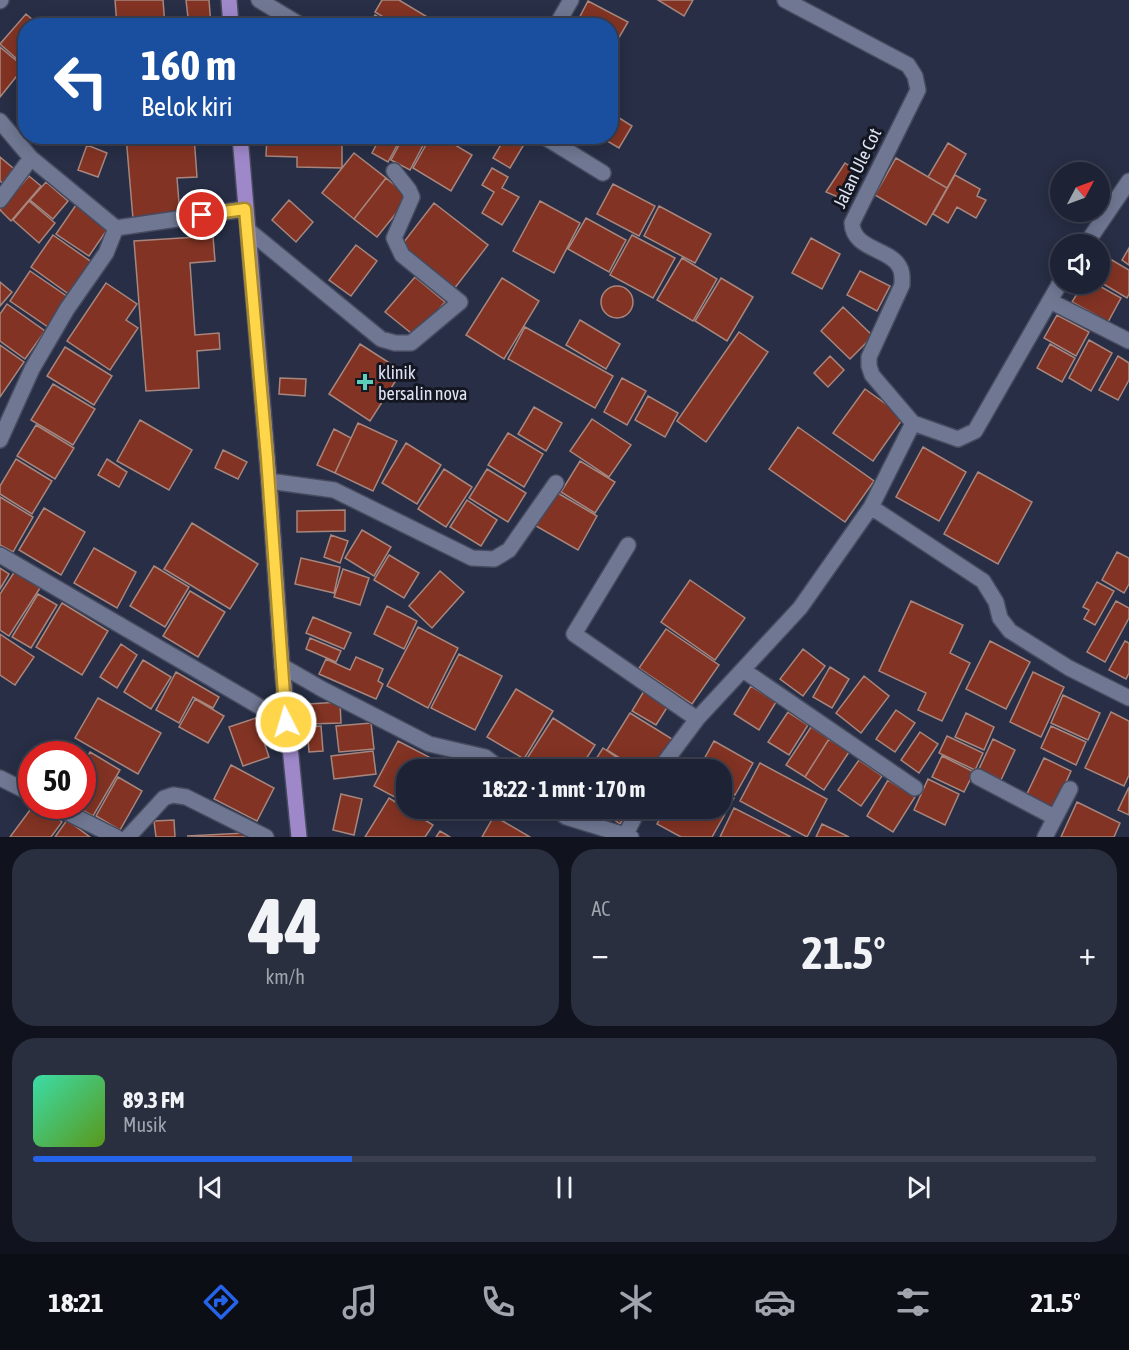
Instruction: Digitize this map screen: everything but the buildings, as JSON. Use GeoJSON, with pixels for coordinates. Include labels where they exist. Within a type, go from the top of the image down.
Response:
{"type":"FeatureCollection","features":[{"type":"Feature","properties":{"kind":"main road"},"geometry":{"type":"LineString","coordinates":[[229,0],[230,18]]}},
{"type":"Feature","properties":{"kind":"main road"},"geometry":{"type":"LineString","coordinates":[[241,144],[269,481],[286,722],[299,837]]}},
{"type":"Feature","properties":{"kind":"street"},"geometry":{"type":"LineString","coordinates":[[259,0],[289,18]]}},
{"type":"Feature","properties":{"kind":"street"},"geometry":{"type":"LineString","coordinates":[[561,18],[571,0]]}},
{"type":"Feature","properties":{"kind":"street","name":"Jalan Ule Cot"},"geometry":{"type":"LineString","coordinates":[[785,0],[908,65],[915,76],[918,90],[852,223],[852,230],[856,238],[898,264],[902,274],[902,285],[869,357],[869,366],[872,375],[912,423]]}},
{"type":"Feature","properties":{"kind":"street"},"geometry":{"type":"LineString","coordinates":[[0,122],[18,143]]}},
{"type":"Feature","properties":{"kind":"street"},"geometry":{"type":"LineString","coordinates":[[19,144],[31,158],[116,228],[245,209]]}},
{"type":"Feature","properties":{"kind":"street"},"geometry":{"type":"LineString","coordinates":[[556,144],[603,173]]}},
{"type":"Feature","properties":{"kind":"street"},"geometry":{"type":"LineString","coordinates":[[0,200],[31,158]]}},
{"type":"Feature","properties":{"kind":"street"},"geometry":{"type":"LineString","coordinates":[[248,230],[381,339],[394,343],[411,343],[460,302],[402,255],[394,238],[412,197],[394,171]]}},
{"type":"Feature","properties":{"kind":"street"},"geometry":{"type":"LineString","coordinates":[[1093,234],[1129,181]]}},
{"type":"Feature","properties":{"kind":"street"},"geometry":{"type":"LineString","coordinates":[[0,440],[6,432],[32,369],[67,309],[106,253],[116,228]]}},
{"type":"Feature","properties":{"kind":"street"},"geometry":{"type":"LineString","coordinates":[[668,759],[698,720],[800,608],[871,507],[912,423],[958,439],[975,431],[1054,294]]}},
{"type":"Feature","properties":{"kind":"street"},"geometry":{"type":"LineString","coordinates":[[1050,301],[1129,340]]}},
{"type":"Feature","properties":{"kind":"street"},"geometry":{"type":"LineString","coordinates":[[269,481],[334,490],[472,558],[494,559],[509,550],[556,483]]}},
{"type":"Feature","properties":{"kind":"street"},"geometry":{"type":"LineString","coordinates":[[871,507],[983,580],[996,602],[999,618],[1010,631],[1069,668],[1129,699]]}},
{"type":"Feature","properties":{"kind":"street"},"geometry":{"type":"LineString","coordinates":[[628,545],[574,634],[698,720]]}},
{"type":"Feature","properties":{"kind":"street"},"geometry":{"type":"LineString","coordinates":[[0,555],[286,722]]}},
{"type":"Feature","properties":{"kind":"street"},"geometry":{"type":"LineString","coordinates":[[282,666],[429,744],[488,759]]}},
{"type":"Feature","properties":{"kind":"street"},"geometry":{"type":"LineString","coordinates":[[743,670],[915,788]]}},
{"type":"Feature","properties":{"kind":"street"},"geometry":{"type":"LineString","coordinates":[[978,777],[1054,817]]}},
{"type":"Feature","properties":{"kind":"street"},"geometry":{"type":"LineString","coordinates":[[0,778],[18,787]]}},
{"type":"Feature","properties":{"kind":"street"},"geometry":{"type":"LineString","coordinates":[[1045,837],[1070,789]]}},
{"type":"Feature","properties":{"kind":"street"},"geometry":{"type":"LineString","coordinates":[[128,837],[164,798],[173,795],[186,797],[266,837]]}},
{"type":"Feature","properties":{"kind":"street"},"geometry":{"type":"LineString","coordinates":[[80,819],[116,837]]}},
{"type":"Feature","properties":{"kind":"street"},"geometry":{"type":"LineString","coordinates":[[573,819],[629,835],[635,819]]}},
{"type":"Feature","properties":{"kind":"place","name":"klinik bersalin nova"},"geometry":{"type":"Point","coordinates":[365,382]}},
{"type":"Feature","properties":{"kind":"route"},"geometry":{"type":"LineString","coordinates":[[202,215],[245,209],[267,458],[286,722]]}}]}
